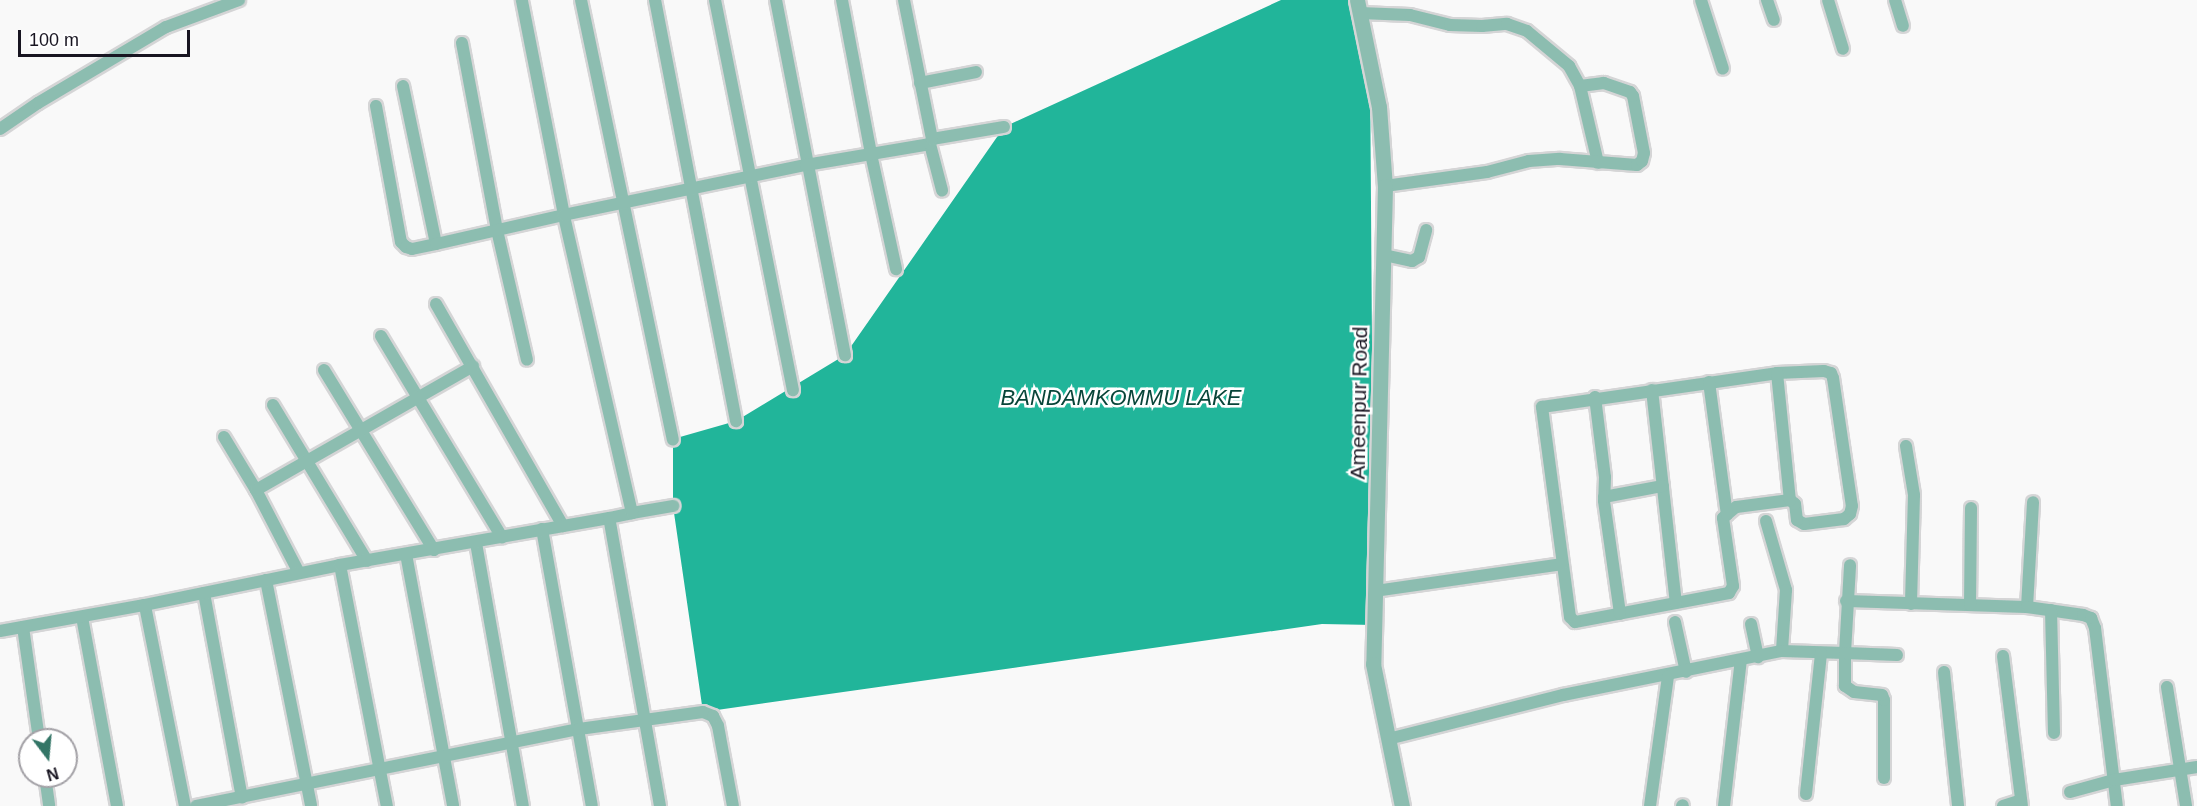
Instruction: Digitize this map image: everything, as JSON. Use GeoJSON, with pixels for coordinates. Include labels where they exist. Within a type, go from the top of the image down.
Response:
{"type":"FeatureCollection","features":[{"type":"Feature","properties":{"kind":"street"},"geometry":{"type":"LineString","coordinates":[[0,129],[57,91],[166,27],[239,0]]}},
{"type":"Feature","properties":{"kind":"street"},"geometry":{"type":"LineString","coordinates":[[522,0],[564,214],[632,513]]}},
{"type":"Feature","properties":{"kind":"street"},"geometry":{"type":"LineString","coordinates":[[581,0],[673,439]]}},
{"type":"Feature","properties":{"kind":"street"},"geometry":{"type":"LineString","coordinates":[[655,0],[736,421]]}},
{"type":"Feature","properties":{"kind":"street"},"geometry":{"type":"LineString","coordinates":[[715,0],[793,390]]}},
{"type":"Feature","properties":{"kind":"street"},"geometry":{"type":"LineString","coordinates":[[776,0],[806,165],[845,355]]}},
{"type":"Feature","properties":{"kind":"street"},"geometry":{"type":"LineString","coordinates":[[842,0],[871,154],[896,269]]}},
{"type":"Feature","properties":{"kind":"street"},"geometry":{"type":"LineString","coordinates":[[904,0],[942,190]]}},
{"type":"Feature","properties":{"kind":"street"},"geometry":{"type":"LineString","coordinates":[[1701,0],[1723,69]]}},
{"type":"Feature","properties":{"kind":"street"},"geometry":{"type":"LineString","coordinates":[[1767,0],[1774,20]]}},
{"type":"Feature","properties":{"kind":"street"},"geometry":{"type":"LineString","coordinates":[[1828,0],[1843,49]]}},
{"type":"Feature","properties":{"kind":"street"},"geometry":{"type":"LineString","coordinates":[[1895,0],[1903,26]]}},
{"type":"Feature","properties":{"kind":"street"},"geometry":{"type":"LineString","coordinates":[[1359,7],[1410,15],[1450,25],[1507,24],[1527,31],[1569,66],[1580,86],[1598,163]]}},
{"type":"Feature","properties":{"kind":"street","name":"Ameenpur Road"},"geometry":{"type":"LineString","coordinates":[[1359,7],[1378,107],[1385,186],[1373,664],[1402,806]]}},
{"type":"Feature","properties":{"kind":"street"},"geometry":{"type":"LineString","coordinates":[[462,44],[497,230],[527,360]]}},
{"type":"Feature","properties":{"kind":"street"},"geometry":{"type":"LineString","coordinates":[[920,82],[976,72]]}},
{"type":"Feature","properties":{"kind":"street"},"geometry":{"type":"LineString","coordinates":[[1385,186],[1487,172],[1529,161],[1560,159],[1636,165],[1642,161],[1644,153],[1633,96],[1617,85],[1604,83],[1580,86]]}},
{"type":"Feature","properties":{"kind":"street"},"geometry":{"type":"LineString","coordinates":[[403,87],[436,244]]}},
{"type":"Feature","properties":{"kind":"street"},"geometry":{"type":"LineString","coordinates":[[376,106],[401,242],[412,249],[564,214],[1004,127]]}},
{"type":"Feature","properties":{"kind":"street"},"geometry":{"type":"LineString","coordinates":[[1384,255],[1412,261],[1419,257],[1426,230]]}},
{"type":"Feature","properties":{"kind":"street"},"geometry":{"type":"LineString","coordinates":[[436,304],[563,526]]}},
{"type":"Feature","properties":{"kind":"street"},"geometry":{"type":"LineString","coordinates":[[381,336],[502,537]]}},
{"type":"Feature","properties":{"kind":"street"},"geometry":{"type":"LineString","coordinates":[[256,490],[473,366]]}},
{"type":"Feature","properties":{"kind":"street"},"geometry":{"type":"LineString","coordinates":[[324,370],[434,549]]}},
{"type":"Feature","properties":{"kind":"street"},"geometry":{"type":"LineString","coordinates":[[1777,373],[1790,500],[1795,504],[1797,520],[1804,524],[1844,519],[1850,514],[1852,506],[1832,373],[1824,371],[1777,373],[1542,406],[1570,616],[1575,622],[1732,590],[1723,523],[1727,515],[1736,507],[1790,500]]}},
{"type":"Feature","properties":{"kind":"street"},"geometry":{"type":"LineString","coordinates":[[1709,382],[1727,515]]}},
{"type":"Feature","properties":{"kind":"street"},"geometry":{"type":"LineString","coordinates":[[1652,390],[1676,603]]}},
{"type":"Feature","properties":{"kind":"street"},"geometry":{"type":"LineString","coordinates":[[1595,397],[1605,477],[1604,497],[1620,614]]}},
{"type":"Feature","properties":{"kind":"street"},"geometry":{"type":"LineString","coordinates":[[273,405],[367,561]]}},
{"type":"Feature","properties":{"kind":"street"},"geometry":{"type":"LineString","coordinates":[[224,437],[256,490],[299,573]]}},
{"type":"Feature","properties":{"kind":"street"},"geometry":{"type":"LineString","coordinates":[[1906,446],[1914,495],[1911,604]]}},
{"type":"Feature","properties":{"kind":"street"},"geometry":{"type":"LineString","coordinates":[[1604,497],[1663,486]]}},
{"type":"Feature","properties":{"kind":"street"},"geometry":{"type":"LineString","coordinates":[[2027,607],[2033,502]]}},
{"type":"Feature","properties":{"kind":"street"},"geometry":{"type":"LineString","coordinates":[[0,631],[144,605],[340,565],[476,543],[673,506]]}},
{"type":"Feature","properties":{"kind":"street"},"geometry":{"type":"LineString","coordinates":[[1970,605],[1971,508]]}},
{"type":"Feature","properties":{"kind":"street"},"geometry":{"type":"LineString","coordinates":[[609,518],[660,806]]}},
{"type":"Feature","properties":{"kind":"street"},"geometry":{"type":"LineString","coordinates":[[1766,521],[1786,590],[1782,651]]}},
{"type":"Feature","properties":{"kind":"street"},"geometry":{"type":"LineString","coordinates":[[542,529],[592,806]]}},
{"type":"Feature","properties":{"kind":"street"},"geometry":{"type":"LineString","coordinates":[[476,543],[523,806]]}},
{"type":"Feature","properties":{"kind":"street"},"geometry":{"type":"LineString","coordinates":[[406,554],[453,806]]}},
{"type":"Feature","properties":{"kind":"street"},"geometry":{"type":"LineString","coordinates":[[1375,591],[1563,564]]}},
{"type":"Feature","properties":{"kind":"street"},"geometry":{"type":"LineString","coordinates":[[340,565],[387,806]]}},
{"type":"Feature","properties":{"kind":"street"},"geometry":{"type":"LineString","coordinates":[[1850,565],[1846,601],[1845,686],[1854,692],[1882,695],[1884,700],[1884,778]]}},
{"type":"Feature","properties":{"kind":"street"},"geometry":{"type":"LineString","coordinates":[[266,580],[311,806]]}},
{"type":"Feature","properties":{"kind":"street"},"geometry":{"type":"LineString","coordinates":[[204,593],[242,798]]}},
{"type":"Feature","properties":{"kind":"street"},"geometry":{"type":"LineString","coordinates":[[1846,601],[2027,607],[2091,618],[2096,628],[2117,806]]}},
{"type":"Feature","properties":{"kind":"street"},"geometry":{"type":"LineString","coordinates":[[144,605],[185,806]]}},
{"type":"Feature","properties":{"kind":"street"},"geometry":{"type":"LineString","coordinates":[[2051,610],[2054,733]]}},
{"type":"Feature","properties":{"kind":"street"},"geometry":{"type":"LineString","coordinates":[[82,616],[117,806]]}},
{"type":"Feature","properties":{"kind":"street"},"geometry":{"type":"LineString","coordinates":[[1675,622],[1686,672]]}},
{"type":"Feature","properties":{"kind":"street"},"geometry":{"type":"LineString","coordinates":[[1751,624],[1758,657]]}},
{"type":"Feature","properties":{"kind":"street"},"geometry":{"type":"LineString","coordinates":[[23,627],[37,728]]}},
{"type":"Feature","properties":{"kind":"street"},"geometry":{"type":"LineString","coordinates":[[1388,739],[1563,695],[1668,676],[1782,651],[1897,655]]}},
{"type":"Feature","properties":{"kind":"street"},"geometry":{"type":"LineString","coordinates":[[1806,794],[1821,653]]}},
{"type":"Feature","properties":{"kind":"street"},"geometry":{"type":"LineString","coordinates":[[2002,656],[2021,803],[2003,806]]}},
{"type":"Feature","properties":{"kind":"street"},"geometry":{"type":"LineString","coordinates":[[1724,806],[1741,660]]}},
{"type":"Feature","properties":{"kind":"street"},"geometry":{"type":"LineString","coordinates":[[1944,672],[1958,806]]}},
{"type":"Feature","properties":{"kind":"street"},"geometry":{"type":"LineString","coordinates":[[1650,806],[1668,676]]}},
{"type":"Feature","properties":{"kind":"street"},"geometry":{"type":"LineString","coordinates":[[2167,687],[2186,806]]}},
{"type":"Feature","properties":{"kind":"street"},"geometry":{"type":"LineString","coordinates":[[196,806],[579,729],[703,712],[713,716],[718,726],[734,806]]}},
{"type":"Feature","properties":{"kind":"street"},"geometry":{"type":"LineString","coordinates":[[2070,792],[2114,780],[2197,766]]}},
{"type":"Feature","properties":{"kind":"street"},"geometry":{"type":"LineString","coordinates":[[47,788],[49,806]]}},
{"type":"Feature","properties":{"kind":"water","name":"BANDAMKOMMU LAKE"},"geometry":{"type":"Polygon","coordinates":[[[1281,0],[1356,0],[1370,63],[1374,625],[1322,624],[703,712],[673,506],[673,439],[736,421],[845,355],[1004,127],[1281,0]]]}}]}
